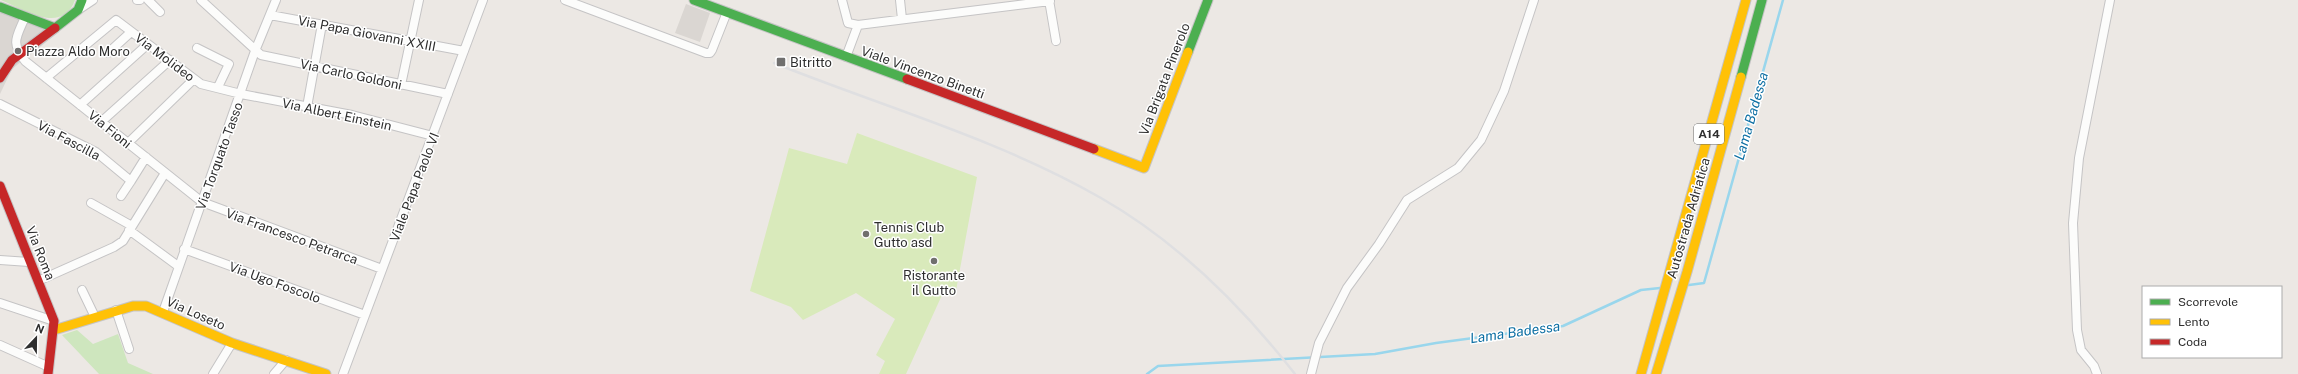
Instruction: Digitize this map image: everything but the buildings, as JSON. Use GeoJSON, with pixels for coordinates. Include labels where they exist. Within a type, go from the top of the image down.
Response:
{"type":"FeatureCollection","features":[{"type":"Feature","properties":{"kind":"main road"},"geometry":{"type":"LineString","coordinates":[[0,78],[5,68],[20,54],[78,10],[82,0]]}},
{"type":"Feature","properties":{"kind":"main road","name":"Viale Vincenzo Binetti"},"geometry":{"type":"LineString","coordinates":[[694,0],[1144,168]]}},
{"type":"Feature","properties":{"kind":"main road","name":"Via Brigata Pinerolo"},"geometry":{"type":"LineString","coordinates":[[1144,168],[1208,0]]}},
{"type":"Feature","properties":{"kind":"main road","name":"Autostrada Adriatica"},"geometry":{"type":"LineString","coordinates":[[1641,374],[1746,0]]}},
{"type":"Feature","properties":{"kind":"main road","name":"Autostrada Adriatica"},"geometry":{"type":"LineString","coordinates":[[1656,374],[1687,272],[1762,0]]}},
{"type":"Feature","properties":{"kind":"main road"},"geometry":{"type":"LineString","coordinates":[[0,6],[55,28]]}},
{"type":"Feature","properties":{"kind":"main road","name":"Via Roma"},"geometry":{"type":"LineString","coordinates":[[0,186],[54,325]]}},
{"type":"Feature","properties":{"kind":"main road","name":"Via Loseto"},"geometry":{"type":"LineString","coordinates":[[54,325],[95,317],[133,306],[146,306],[163,312],[181,322],[232,343],[326,374]]}},
{"type":"Feature","properties":{"kind":"main road"},"geometry":{"type":"LineString","coordinates":[[48,371],[54,325]]}},
{"type":"Feature","properties":{"kind":"street"},"geometry":{"type":"LineString","coordinates":[[78,10],[93,0]]}},
{"type":"Feature","properties":{"kind":"street"},"geometry":{"type":"LineString","coordinates":[[148,0],[160,12]]}},
{"type":"Feature","properties":{"kind":"street"},"geometry":{"type":"LineString","coordinates":[[201,0],[255,51]]}},
{"type":"Feature","properties":{"kind":"street","name":"Via Torquato Tasso"},"geometry":{"type":"LineString","coordinates":[[163,312],[255,51],[276,0]]}},
{"type":"Feature","properties":{"kind":"street"},"geometry":{"type":"LineString","coordinates":[[401,85],[419,0]]}},
{"type":"Feature","properties":{"kind":"street","name":"Viale Papa Paolo VI"},"geometry":{"type":"LineString","coordinates":[[343,374],[483,0]]}},
{"type":"Feature","properties":{"kind":"street"},"geometry":{"type":"LineString","coordinates":[[565,0],[706,53],[710,53],[712,50],[727,12]]}},
{"type":"Feature","properties":{"kind":"street"},"geometry":{"type":"LineString","coordinates":[[842,0],[848,23],[858,25],[1050,0],[1056,41]]}},
{"type":"Feature","properties":{"kind":"street"},"geometry":{"type":"LineString","coordinates":[[900,0],[902,19]]}},
{"type":"Feature","properties":{"kind":"street"},"geometry":{"type":"LineString","coordinates":[[1311,374],[1319,343],[1346,288],[1379,244],[1404,204],[1417,192],[1458,168],[1481,140],[1504,91],[1534,0]]}},
{"type":"Feature","properties":{"kind":"street"},"geometry":{"type":"LineString","coordinates":[[2097,374],[2094,366],[2081,350],[2077,330],[2073,223],[2079,158],[2110,0]]}},
{"type":"Feature","properties":{"kind":"street","name":"Via Papa Giovanni XXIII"},"geometry":{"type":"LineString","coordinates":[[270,15],[464,51]]}},
{"type":"Feature","properties":{"kind":"street"},"geometry":{"type":"LineString","coordinates":[[20,54],[15,47],[15,42],[26,17]]}},
{"type":"Feature","properties":{"kind":"street","name":"Via Molideo"},"geometry":{"type":"LineString","coordinates":[[46,78],[116,20],[201,84],[218,87],[241,94]]}},
{"type":"Feature","properties":{"kind":"street"},"geometry":{"type":"LineString","coordinates":[[307,107],[322,24]]}},
{"type":"Feature","properties":{"kind":"street"},"geometry":{"type":"LineString","coordinates":[[846,57],[858,25]]}},
{"type":"Feature","properties":{"kind":"street"},"geometry":{"type":"LineString","coordinates":[[108,54],[131,32]]}},
{"type":"Feature","properties":{"kind":"street"},"geometry":{"type":"LineString","coordinates":[[80,105],[148,44]]}},
{"type":"Feature","properties":{"kind":"street"},"geometry":{"type":"LineString","coordinates":[[197,48],[229,64],[218,87]]}},
{"type":"Feature","properties":{"kind":"street","name":"Via Carlo Goldoni"},"geometry":{"type":"LineString","coordinates":[[255,51],[261,55],[448,94]]}},
{"type":"Feature","properties":{"kind":"street","name":"Via Fioni"},"geometry":{"type":"LineString","coordinates":[[20,54],[46,78],[202,202]]}},
{"type":"Feature","properties":{"kind":"street"},"geometry":{"type":"LineString","coordinates":[[101,122],[170,60]]}},
{"type":"Feature","properties":{"kind":"street"},"geometry":{"type":"LineString","coordinates":[[128,143],[194,79]]}},
{"type":"Feature","properties":{"kind":"street","name":"Via Albert Einstein"},"geometry":{"type":"LineString","coordinates":[[241,94],[352,115],[433,136]]}},
{"type":"Feature","properties":{"kind":"street","name":"Via Fascilla"},"geometry":{"type":"LineString","coordinates":[[0,104],[96,152],[131,181]]}},
{"type":"Feature","properties":{"kind":"street"},"geometry":{"type":"LineString","coordinates":[[121,196],[146,157]]}},
{"type":"Feature","properties":{"kind":"street"},"geometry":{"type":"LineString","coordinates":[[38,281],[114,247],[123,241],[165,173]]}},
{"type":"Feature","properties":{"kind":"street","name":"Via Francesco Petrarca"},"geometry":{"type":"LineString","coordinates":[[202,202],[382,269]]}},
{"type":"Feature","properties":{"kind":"street"},"geometry":{"type":"LineString","coordinates":[[91,203],[131,228],[178,266]]}},
{"type":"Feature","properties":{"kind":"street","name":"Via Ugo Foscolo"},"geometry":{"type":"LineString","coordinates":[[184,249],[365,315]]}},
{"type":"Feature","properties":{"kind":"street"},"geometry":{"type":"LineString","coordinates":[[0,260],[30,262]]}},
{"type":"Feature","properties":{"kind":"street"},"geometry":{"type":"LineString","coordinates":[[82,290],[95,317]]}},
{"type":"Feature","properties":{"kind":"street"},"geometry":{"type":"LineString","coordinates":[[0,303],[54,325]]}},
{"type":"Feature","properties":{"kind":"street"},"geometry":{"type":"LineString","coordinates":[[116,310],[129,349]]}},
{"type":"Feature","properties":{"kind":"street"},"geometry":{"type":"LineString","coordinates":[[213,374],[232,343]]}},
{"type":"Feature","properties":{"kind":"street"},"geometry":{"type":"LineString","coordinates":[[0,345],[48,371]]}},
{"type":"Feature","properties":{"kind":"street"},"geometry":{"type":"LineString","coordinates":[[274,374],[286,360]]}},
{"type":"Feature","properties":{"kind":"green space"},"geometry":{"type":"Polygon","coordinates":[[[1,0],[75,0],[69,10],[61,16],[52,18],[32,14],[1,0]]]}},
{"type":"Feature","properties":{"kind":"green space","name":"Tennis Club Gutto asd"},"geometry":{"type":"Polygon","coordinates":[[[857,133],[977,177],[955,296],[942,295],[906,374],[879,374],[885,361],[876,355],[895,319],[856,293],[803,320],[791,307],[750,291],[789,148],[847,164],[857,133]]]}},
{"type":"Feature","properties":{"kind":"green space"},"geometry":{"type":"Polygon","coordinates":[[[77,330],[93,344],[118,334],[128,363],[153,374],[99,374],[62,335],[77,330]]]}},
{"type":"Feature","properties":{"kind":"shaded area"},"geometry":{"type":"Polygon","coordinates":[[[686,4],[710,13],[700,42],[675,33],[686,4]]]}},
{"type":"Feature","properties":{"kind":"shaded area","name":"Piazza Aldo Moro"},"geometry":{"type":"Polygon","coordinates":[[[0,8],[59,32],[12,69],[0,94],[0,8]]]}},
{"type":"Feature","properties":{"kind":"waterway","name":"Lama Badessa"},"geometry":{"type":"LineString","coordinates":[[1689,285],[1704,283],[1783,0]]}},
{"type":"Feature","properties":{"kind":"waterway","name":"Lama Badessa"},"geometry":{"type":"LineString","coordinates":[[1147,374],[1158,366],[1375,354],[1436,343],[1563,326],[1641,290],[1660,288]]}},
{"type":"Feature","properties":{"kind":"railway"},"geometry":{"type":"LineString","coordinates":[[774,63],[982,141],[1063,177],[1101,198],[1156,234],[1207,277],[1253,324],[1295,374]]}},
{"type":"Feature","properties":{"kind":"traffic: fast"},"geometry":{"type":"LineString","coordinates":[[0,7],[55,28],[78,10],[82,0]]}},
{"type":"Feature","properties":{"kind":"traffic: fast"},"geometry":{"type":"LineString","coordinates":[[694,0],[907,79]]}},
{"type":"Feature","properties":{"kind":"traffic: fast"},"geometry":{"type":"LineString","coordinates":[[1188,52],[1208,0]]}},
{"type":"Feature","properties":{"kind":"traffic: fast"},"geometry":{"type":"LineString","coordinates":[[1741,77],[1762,0]]}},
{"type":"Feature","properties":{"kind":"traffic: slow"},"geometry":{"type":"LineString","coordinates":[[1641,374],[1746,0]]}},
{"type":"Feature","properties":{"kind":"traffic: slow"},"geometry":{"type":"LineString","coordinates":[[1094,149],[1144,168],[1188,52]]}},
{"type":"Feature","properties":{"kind":"traffic: slow"},"geometry":{"type":"LineString","coordinates":[[1656,374],[1687,272],[1741,77]]}},
{"type":"Feature","properties":{"kind":"traffic: slow"},"geometry":{"type":"LineString","coordinates":[[54,330],[133,306],[146,306],[232,343],[326,374]]}},
{"type":"Feature","properties":{"kind":"traffic: jam"},"geometry":{"type":"LineString","coordinates":[[0,78],[12,60],[55,28]]}},
{"type":"Feature","properties":{"kind":"traffic: jam"},"geometry":{"type":"LineString","coordinates":[[907,79],[1094,149]]}},
{"type":"Feature","properties":{"kind":"traffic: jam"},"geometry":{"type":"LineString","coordinates":[[0,186],[54,321],[48,374]]}},
{"type":"Feature","properties":{"kind":"place","name":"Piazza Aldo Moro"},"geometry":{"type":"Point","coordinates":[18,51]}},
{"type":"Feature","properties":{"kind":"place","name":"Bitritto"},"geometry":{"type":"Point","coordinates":[781,62]}},
{"type":"Feature","properties":{"kind":"place","name":"Tennis Club Gutto asd"},"geometry":{"type":"Point","coordinates":[866,234]}},
{"type":"Feature","properties":{"kind":"place","name":"Ristorante il Gutto"},"geometry":{"type":"Point","coordinates":[934,261]}}]}
